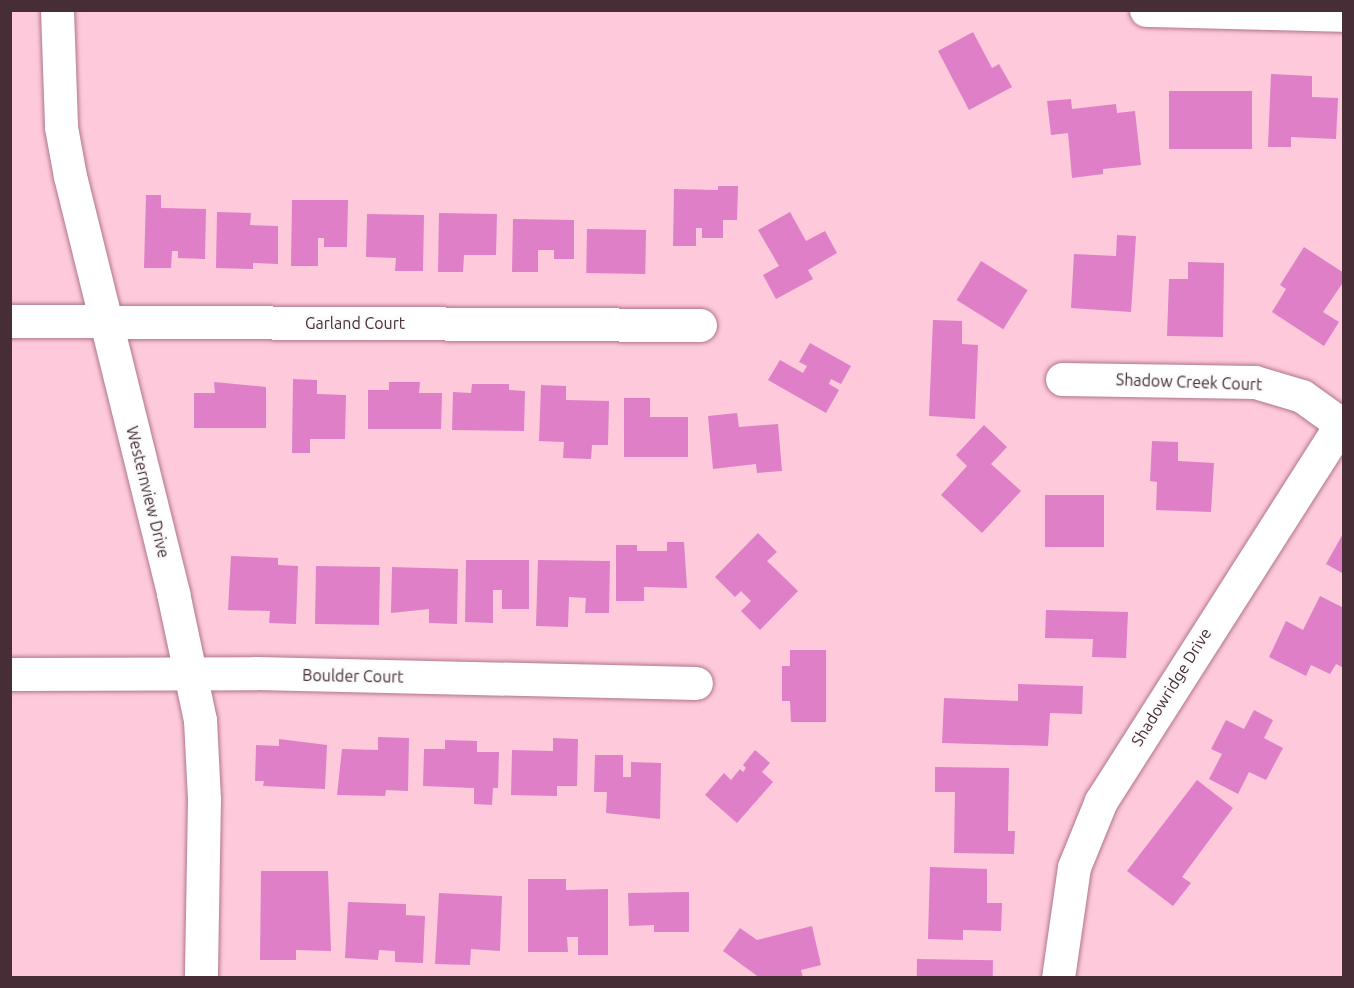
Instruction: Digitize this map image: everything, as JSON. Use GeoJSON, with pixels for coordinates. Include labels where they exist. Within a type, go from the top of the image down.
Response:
{"type":"FeatureCollection","features":[{"type":"Feature","properties":{"kind":"street","name":"Westernview Drive"},"geometry":{"type":"LineString","coordinates":[[57,10],[61,127],[104,321],[191,675],[203,750],[201,978]]}},
{"type":"Feature","properties":{"kind":"street"},"geometry":{"type":"LineString","coordinates":[[1146,10],[1344,15]]}},
{"type":"Feature","properties":{"kind":"street","name":"Garland Court"},"geometry":{"type":"LineString","coordinates":[[10,321],[700,325]]}},
{"type":"Feature","properties":{"kind":"street","name":"Shadow Creek Court"},"geometry":{"type":"LineString","coordinates":[[1062,379],[1255,382],[1302,396],[1342,422]]}},
{"type":"Feature","properties":{"kind":"street","name":"Shadowridge Drive"},"geometry":{"type":"LineString","coordinates":[[1058,978],[1074,867],[1101,801],[1342,422]]}},
{"type":"Feature","properties":{"kind":"street","name":"Boulder Court"},"geometry":{"type":"LineString","coordinates":[[10,674],[696,683]]}},
{"type":"Feature","properties":{"kind":"building"},"geometry":{"type":"Polygon","coordinates":[[[973,32],[992,68],[999,64],[1012,87],[969,110],[938,51],[973,32]]]}},
{"type":"Feature","properties":{"kind":"building"},"geometry":{"type":"Polygon","coordinates":[[[1271,74],[1312,76],[1312,97],[1338,98],[1336,139],[1291,137],[1291,147],[1268,147],[1271,74]]]}},
{"type":"Feature","properties":{"kind":"building"},"geometry":{"type":"Polygon","coordinates":[[[1169,91],[1252,91],[1252,149],[1169,149],[1169,91]]]}},
{"type":"Feature","properties":{"kind":"building"},"geometry":{"type":"Polygon","coordinates":[[[1071,99],[1072,109],[1116,104],[1117,113],[1135,111],[1141,165],[1103,169],[1103,174],[1072,178],[1068,133],[1051,135],[1047,101],[1071,99]]]}},
{"type":"Feature","properties":{"kind":"building"},"geometry":{"type":"Polygon","coordinates":[[[718,186],[738,186],[737,220],[723,220],[723,238],[702,238],[702,228],[696,228],[696,246],[673,246],[674,189],[718,190],[718,186]]]}},
{"type":"Feature","properties":{"kind":"building"},"geometry":{"type":"Polygon","coordinates":[[[146,195],[161,195],[161,208],[206,209],[205,259],[178,258],[178,251],[172,251],[171,268],[144,268],[146,195]]]}},
{"type":"Feature","properties":{"kind":"building"},"geometry":{"type":"Polygon","coordinates":[[[292,200],[348,200],[347,247],[324,247],[324,238],[318,238],[318,266],[291,266],[292,200]]]}},
{"type":"Feature","properties":{"kind":"building"},"geometry":{"type":"Polygon","coordinates":[[[217,212],[251,213],[250,225],[278,226],[278,264],[253,263],[253,269],[216,268],[217,212]]]}},
{"type":"Feature","properties":{"kind":"building"},"geometry":{"type":"Polygon","coordinates":[[[790,212],[806,241],[825,231],[837,253],[808,270],[813,279],[776,299],[763,275],[779,266],[758,230],[790,212]]]}},
{"type":"Feature","properties":{"kind":"building"},"geometry":{"type":"Polygon","coordinates":[[[439,213],[497,214],[496,255],[464,255],[463,272],[438,272],[439,213]]]}},
{"type":"Feature","properties":{"kind":"building"},"geometry":{"type":"Polygon","coordinates":[[[367,214],[424,215],[423,271],[395,271],[396,258],[366,257],[367,214]]]}},
{"type":"Feature","properties":{"kind":"building"},"geometry":{"type":"Polygon","coordinates":[[[513,219],[574,220],[574,259],[554,259],[554,250],[538,250],[538,272],[512,272],[513,219]]]}},
{"type":"Feature","properties":{"kind":"building"},"geometry":{"type":"Polygon","coordinates":[[[587,229],[646,230],[645,274],[586,273],[587,229]]]}},
{"type":"Feature","properties":{"kind":"building"},"geometry":{"type":"Polygon","coordinates":[[[1117,235],[1136,236],[1131,312],[1071,308],[1074,254],[1116,256],[1117,235]]]}},
{"type":"Feature","properties":{"kind":"building"},"geometry":{"type":"Polygon","coordinates":[[[1304,247],[1344,273],[1344,281],[1323,312],[1339,322],[1324,346],[1272,312],[1286,289],[1280,285],[1304,247]]]}},
{"type":"Feature","properties":{"kind":"building"},"geometry":{"type":"Polygon","coordinates":[[[981,261],[1028,290],[1003,329],[957,300],[981,261]]]}},
{"type":"Feature","properties":{"kind":"building"},"geometry":{"type":"Polygon","coordinates":[[[1188,262],[1224,263],[1223,337],[1167,336],[1169,279],[1188,279],[1188,262]]]}},
{"type":"Feature","properties":{"kind":"building"},"geometry":{"type":"Polygon","coordinates":[[[933,320],[962,321],[962,344],[978,345],[975,419],[929,416],[933,320]]]}},
{"type":"Feature","properties":{"kind":"building"},"geometry":{"type":"Polygon","coordinates":[[[810,343],[851,366],[841,384],[831,379],[829,384],[839,390],[826,413],[768,380],[780,360],[803,373],[807,366],[799,362],[810,343]]]}},
{"type":"Feature","properties":{"kind":"building"},"geometry":{"type":"Polygon","coordinates":[[[293,379],[317,380],[317,394],[346,395],[345,439],[310,439],[310,453],[292,453],[293,379]]]}},
{"type":"Feature","properties":{"kind":"building"},"geometry":{"type":"Polygon","coordinates":[[[214,382],[266,387],[266,428],[194,428],[194,393],[215,393],[214,382]]]}},
{"type":"Feature","properties":{"kind":"building"},"geometry":{"type":"Polygon","coordinates":[[[389,382],[420,382],[419,393],[442,393],[441,429],[368,429],[368,390],[389,390],[389,382]]]}},
{"type":"Feature","properties":{"kind":"building"},"geometry":{"type":"Polygon","coordinates":[[[472,384],[509,384],[509,390],[525,391],[524,431],[452,430],[453,392],[471,393],[472,384]]]}},
{"type":"Feature","properties":{"kind":"building"},"geometry":{"type":"Polygon","coordinates":[[[541,385],[566,386],[566,400],[609,401],[608,445],[592,445],[591,459],[563,458],[564,442],[539,441],[541,385]]]}},
{"type":"Feature","properties":{"kind":"building"},"geometry":{"type":"Polygon","coordinates":[[[624,398],[650,398],[650,417],[688,417],[688,457],[624,457],[624,398]]]}},
{"type":"Feature","properties":{"kind":"building"},"geometry":{"type":"Polygon","coordinates":[[[737,413],[739,427],[778,424],[782,471],[757,473],[756,464],[713,469],[708,416],[737,413]]]}},
{"type":"Feature","properties":{"kind":"building"},"geometry":{"type":"Polygon","coordinates":[[[984,425],[1007,447],[991,464],[1021,491],[982,533],[941,495],[967,466],[956,455],[984,425]]]}},
{"type":"Feature","properties":{"kind":"building"},"geometry":{"type":"Polygon","coordinates":[[[1152,441],[1178,442],[1178,461],[1214,463],[1211,512],[1156,510],[1157,482],[1150,481],[1152,441]]]}},
{"type":"Feature","properties":{"kind":"building"},"geometry":{"type":"Polygon","coordinates":[[[1045,495],[1104,495],[1104,547],[1045,547],[1045,495]]]}},
{"type":"Feature","properties":{"kind":"building"},"geometry":{"type":"Polygon","coordinates":[[[1344,532],[1344,574],[1326,564],[1344,532]]]}},
{"type":"Feature","properties":{"kind":"building"},"geometry":{"type":"Polygon","coordinates":[[[758,533],[777,552],[767,561],[798,591],[760,630],[741,611],[751,601],[741,591],[735,597],[715,577],[758,533]]]}},
{"type":"Feature","properties":{"kind":"building"},"geometry":{"type":"Polygon","coordinates":[[[667,542],[684,542],[687,588],[644,587],[644,601],[616,601],[616,545],[637,545],[637,551],[667,551],[667,542]]]}},
{"type":"Feature","properties":{"kind":"building"},"geometry":{"type":"Polygon","coordinates":[[[231,556],[278,558],[278,565],[298,566],[296,624],[269,623],[270,611],[228,610],[231,556]]]}},
{"type":"Feature","properties":{"kind":"building"},"geometry":{"type":"Polygon","coordinates":[[[466,560],[529,560],[529,609],[502,609],[502,590],[493,590],[493,623],[465,622],[466,560]]]}},
{"type":"Feature","properties":{"kind":"building"},"geometry":{"type":"Polygon","coordinates":[[[538,560],[610,561],[609,613],[585,613],[586,598],[569,597],[568,627],[536,626],[538,560]]]}},
{"type":"Feature","properties":{"kind":"building"},"geometry":{"type":"Polygon","coordinates":[[[316,566],[380,567],[379,625],[315,624],[316,566]]]}},
{"type":"Feature","properties":{"kind":"building"},"geometry":{"type":"Polygon","coordinates":[[[392,567],[458,569],[457,624],[429,623],[429,609],[391,613],[392,567]]]}},
{"type":"Feature","properties":{"kind":"building"},"geometry":{"type":"Polygon","coordinates":[[[1320,596],[1344,608],[1344,668],[1336,664],[1330,674],[1311,665],[1306,676],[1269,657],[1286,621],[1303,630],[1320,596]]]}},
{"type":"Feature","properties":{"kind":"building"},"geometry":{"type":"Polygon","coordinates":[[[1046,610],[1128,612],[1126,658],[1092,657],[1093,639],[1045,638],[1046,610]]]}},
{"type":"Feature","properties":{"kind":"building"},"geometry":{"type":"Polygon","coordinates":[[[790,650],[826,650],[826,722],[791,722],[790,701],[782,701],[782,666],[790,666],[790,650]]]}},
{"type":"Feature","properties":{"kind":"building"},"geometry":{"type":"Polygon","coordinates":[[[1018,684],[1083,686],[1082,714],[1050,713],[1048,746],[942,743],[944,698],[1018,701],[1018,684]]]}},
{"type":"Feature","properties":{"kind":"building"},"geometry":{"type":"Polygon","coordinates":[[[1254,710],[1273,720],[1264,738],[1283,748],[1266,780],[1249,772],[1238,794],[1209,779],[1222,754],[1211,749],[1226,720],[1244,729],[1254,710]]]}},
{"type":"Feature","properties":{"kind":"building"},"geometry":{"type":"Polygon","coordinates":[[[378,737],[409,738],[408,791],[386,790],[385,796],[337,795],[342,749],[378,750],[378,737]]]}},
{"type":"Feature","properties":{"kind":"building"},"geometry":{"type":"Polygon","coordinates":[[[553,738],[578,739],[577,786],[557,786],[557,796],[511,795],[512,750],[553,751],[553,738]]]}},
{"type":"Feature","properties":{"kind":"building"},"geometry":{"type":"Polygon","coordinates":[[[279,739],[327,745],[325,789],[263,786],[264,781],[255,781],[256,745],[279,746],[279,739]]]}},
{"type":"Feature","properties":{"kind":"building"},"geometry":{"type":"Polygon","coordinates":[[[445,740],[477,741],[477,752],[499,752],[498,788],[493,788],[492,805],[474,804],[474,788],[423,786],[424,749],[445,749],[445,740]]]}},
{"type":"Feature","properties":{"kind":"building"},"geometry":{"type":"Polygon","coordinates":[[[755,750],[770,763],[762,772],[773,782],[737,823],[705,795],[724,773],[731,780],[740,769],[743,772],[746,768],[743,765],[755,750]]]}},
{"type":"Feature","properties":{"kind":"building"},"geometry":{"type":"Polygon","coordinates":[[[595,755],[623,755],[623,777],[631,777],[631,762],[661,763],[660,819],[606,813],[607,792],[594,792],[595,755]]]}},
{"type":"Feature","properties":{"kind":"building"},"geometry":{"type":"Polygon","coordinates":[[[935,767],[1009,768],[1008,831],[1015,831],[1014,854],[954,853],[955,792],[935,792],[935,767]]]}},
{"type":"Feature","properties":{"kind":"building"},"geometry":{"type":"Polygon","coordinates":[[[1197,780],[1233,808],[1182,877],[1191,883],[1173,906],[1127,871],[1197,780]]]}},
{"type":"Feature","properties":{"kind":"building"},"geometry":{"type":"Polygon","coordinates":[[[930,867],[987,869],[987,903],[1002,903],[1001,931],[963,930],[963,940],[928,939],[930,867]]]}},
{"type":"Feature","properties":{"kind":"building"},"geometry":{"type":"Polygon","coordinates":[[[261,871],[328,871],[331,951],[296,950],[296,960],[260,960],[261,871]]]}},
{"type":"Feature","properties":{"kind":"building"},"geometry":{"type":"Polygon","coordinates":[[[528,879],[566,879],[566,890],[608,889],[608,955],[578,955],[578,937],[567,937],[568,952],[528,952],[528,879]]]}},
{"type":"Feature","properties":{"kind":"building"},"geometry":{"type":"Polygon","coordinates":[[[689,892],[689,932],[654,932],[654,925],[629,926],[628,893],[689,892]]]}},
{"type":"Feature","properties":{"kind":"building"},"geometry":{"type":"Polygon","coordinates":[[[439,893],[502,896],[500,951],[471,949],[470,965],[435,964],[439,893]]]}},
{"type":"Feature","properties":{"kind":"building"},"geometry":{"type":"Polygon","coordinates":[[[348,902],[406,904],[406,915],[425,916],[423,963],[395,962],[395,951],[379,950],[378,960],[345,958],[348,902]]]}},
{"type":"Feature","properties":{"kind":"building"},"geometry":{"type":"Polygon","coordinates":[[[812,926],[821,965],[801,970],[803,978],[760,978],[723,951],[740,928],[757,940],[812,926]]]}},
{"type":"Feature","properties":{"kind":"building"},"geometry":{"type":"Polygon","coordinates":[[[917,959],[993,960],[993,978],[917,978],[917,959]]]}}]}
